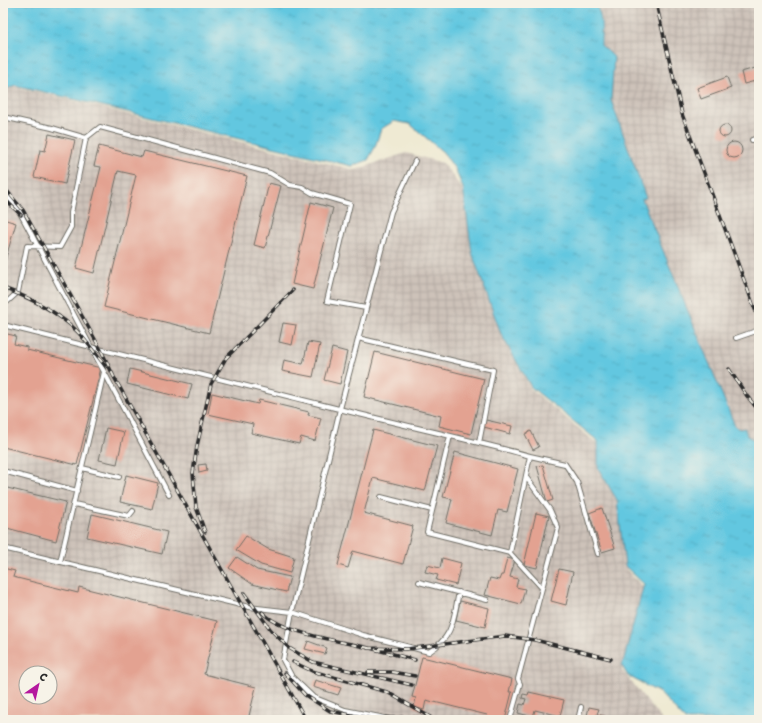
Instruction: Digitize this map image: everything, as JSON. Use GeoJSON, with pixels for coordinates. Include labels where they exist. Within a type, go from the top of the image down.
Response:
{"type":"FeatureCollection","features":[{"type":"Feature","properties":{"kind":"lane"},"geometry":{"type":"LineString","coordinates":[[3,118],[52,128],[86,138]]}},
{"type":"Feature","properties":{"kind":"lane"},"geometry":{"type":"LineString","coordinates":[[7,302],[18,292],[27,246],[60,247],[72,227],[71,213],[86,138],[100,127],[270,173],[290,185],[302,187],[312,193],[350,204],[327,301],[366,308]]}},
{"type":"Feature","properties":{"kind":"lane"},"geometry":{"type":"LineString","coordinates":[[752,140],[759,138]]}},
{"type":"Feature","properties":{"kind":"lane"},"geometry":{"type":"LineString","coordinates":[[408,720],[390,719],[345,710],[312,697],[292,677],[283,660],[292,612],[340,409],[391,212],[415,161]]}},
{"type":"Feature","properties":{"kind":"lane"},"geometry":{"type":"LineString","coordinates":[[3,192],[16,205],[169,495]]}},
{"type":"Feature","properties":{"kind":"lane"},"geometry":{"type":"LineString","coordinates":[[3,325],[565,464],[576,482],[598,554]]}},
{"type":"Feature","properties":{"kind":"lane"},"geometry":{"type":"LineString","coordinates":[[736,338],[759,330]]}},
{"type":"Feature","properties":{"kind":"lane"},"geometry":{"type":"LineString","coordinates":[[358,338],[493,370],[479,443]]}},
{"type":"Feature","properties":{"kind":"lane"},"geometry":{"type":"LineString","coordinates":[[60,562],[104,372]]}},
{"type":"Feature","properties":{"kind":"lane"},"geometry":{"type":"LineString","coordinates":[[450,436],[427,532],[510,552],[542,588]]}},
{"type":"Feature","properties":{"kind":"lane"},"geometry":{"type":"LineString","coordinates":[[510,552],[530,456]]}},
{"type":"Feature","properties":{"kind":"lane"},"geometry":{"type":"LineString","coordinates":[[82,468],[119,477]]}},
{"type":"Feature","properties":{"kind":"lane"},"geometry":{"type":"LineString","coordinates":[[3,471],[77,491]]}},
{"type":"Feature","properties":{"kind":"lane"},"geometry":{"type":"LineString","coordinates":[[510,720],[520,684],[518,679],[558,528],[550,510],[526,477]]}},
{"type":"Feature","properties":{"kind":"lane"},"geometry":{"type":"LineString","coordinates":[[381,497],[432,510]]}},
{"type":"Feature","properties":{"kind":"lane"},"geometry":{"type":"LineString","coordinates":[[74,504],[129,516],[133,511]]}},
{"type":"Feature","properties":{"kind":"lane"},"geometry":{"type":"LineString","coordinates":[[3,548],[248,607],[292,612],[363,635],[429,652],[438,646],[447,636],[451,628],[459,592]]}},
{"type":"Feature","properties":{"kind":"lane"},"geometry":{"type":"LineString","coordinates":[[419,582],[487,600]]}},
{"type":"Feature","properties":{"kind":"lane"},"geometry":{"type":"LineString","coordinates":[[578,720],[582,707]]}},
{"type":"Feature","properties":{"kind":"shaded area"},"geometry":{"type":"Polygon","coordinates":[[[594,3],[759,3],[759,442],[747,436],[735,426],[642,199],[646,197],[610,100],[614,58],[601,45],[599,8],[594,3]]]}},
{"type":"Feature","properties":{"kind":"shaded area"},"geometry":{"type":"Polygon","coordinates":[[[3,83],[355,170],[406,153],[443,163],[463,190],[472,254],[501,334],[531,389],[599,445],[598,469],[618,502],[627,570],[643,587],[622,670],[662,720],[3,720],[3,83]]]}},
{"type":"Feature","properties":{"kind":"water"},"geometry":{"type":"Polygon","coordinates":[[[3,3],[594,3],[601,18],[601,45],[614,57],[611,100],[646,198],[642,199],[735,426],[739,429],[745,428],[747,436],[759,442],[759,720],[685,720],[660,693],[628,676],[622,666],[644,584],[625,566],[617,500],[598,468],[598,441],[531,387],[501,334],[472,253],[463,188],[455,169],[443,152],[410,124],[394,121],[381,129],[375,147],[368,160],[352,166],[15,85],[3,91],[3,3]]]}},
{"type":"Feature","properties":{"kind":"building"},"geometry":{"type":"Polygon","coordinates":[[[759,67],[759,80],[744,84],[741,72],[759,67]]]}},
{"type":"Feature","properties":{"kind":"building"},"geometry":{"type":"Polygon","coordinates":[[[727,77],[731,88],[701,99],[697,88],[727,77]]]}},
{"type":"Feature","properties":{"kind":"building"},"geometry":{"type":"Polygon","coordinates":[[[725,125],[729,127],[731,131],[729,135],[725,137],[721,135],[719,131],[721,127],[725,125]]]}},
{"type":"Feature","properties":{"kind":"building"},"geometry":{"type":"Polygon","coordinates":[[[49,134],[75,140],[65,184],[34,177],[40,150],[45,151],[49,134]]]}},
{"type":"Feature","properties":{"kind":"building"},"geometry":{"type":"Polygon","coordinates":[[[734,142],[740,144],[742,150],[740,156],[734,158],[728,156],[726,150],[728,144],[734,142]]]}},
{"type":"Feature","properties":{"kind":"building"},"geometry":{"type":"Polygon","coordinates":[[[99,146],[142,157],[144,151],[247,176],[209,333],[104,307],[136,175],[118,171],[94,273],[76,268],[101,167],[94,166],[99,146]]]}},
{"type":"Feature","properties":{"kind":"building"},"geometry":{"type":"Polygon","coordinates":[[[269,183],[281,186],[265,248],[254,245],[269,183]]]}},
{"type":"Feature","properties":{"kind":"building"},"geometry":{"type":"Polygon","coordinates":[[[311,202],[333,208],[313,289],[292,284],[311,202]]]}},
{"type":"Feature","properties":{"kind":"building"},"geometry":{"type":"Polygon","coordinates":[[[3,219],[16,223],[3,268],[3,219]]]}},
{"type":"Feature","properties":{"kind":"building"},"geometry":{"type":"Polygon","coordinates":[[[283,323],[296,325],[292,345],[279,342],[283,323]]]}},
{"type":"Feature","properties":{"kind":"building"},"geometry":{"type":"Polygon","coordinates":[[[3,333],[16,336],[14,344],[27,347],[27,350],[101,368],[77,465],[3,447],[3,333]]]}},
{"type":"Feature","properties":{"kind":"building"},"geometry":{"type":"Polygon","coordinates":[[[308,342],[320,344],[313,377],[282,371],[284,360],[303,364],[308,342]]]}},
{"type":"Feature","properties":{"kind":"building"},"geometry":{"type":"Polygon","coordinates":[[[332,348],[347,352],[340,384],[324,380],[332,348]]]}},
{"type":"Feature","properties":{"kind":"building"},"geometry":{"type":"Polygon","coordinates":[[[375,352],[484,379],[471,434],[439,426],[441,416],[364,397],[375,352]]]}},
{"type":"Feature","properties":{"kind":"building"},"geometry":{"type":"Polygon","coordinates":[[[130,369],[192,384],[188,399],[127,384],[130,369]]]}},
{"type":"Feature","properties":{"kind":"building"},"geometry":{"type":"Polygon","coordinates":[[[212,393],[258,404],[259,400],[309,412],[308,415],[321,418],[315,441],[301,437],[299,444],[251,433],[253,424],[208,414],[212,393]]]}},
{"type":"Feature","properties":{"kind":"building"},"geometry":{"type":"Polygon","coordinates":[[[486,420],[512,426],[510,434],[484,427],[486,420]]]}},
{"type":"Feature","properties":{"kind":"building"},"geometry":{"type":"Polygon","coordinates":[[[106,428],[124,432],[117,464],[99,460],[106,428]]]}},
{"type":"Feature","properties":{"kind":"building"},"geometry":{"type":"Polygon","coordinates":[[[373,430],[437,446],[425,491],[373,478],[364,513],[413,526],[403,564],[353,551],[348,568],[338,565],[373,430]]]}},
{"type":"Feature","properties":{"kind":"building"},"geometry":{"type":"Polygon","coordinates":[[[531,431],[539,447],[533,450],[525,434],[531,431]]]}},
{"type":"Feature","properties":{"kind":"building"},"geometry":{"type":"Polygon","coordinates":[[[455,452],[518,469],[507,512],[498,510],[492,535],[446,523],[452,499],[443,497],[455,452]]]}},
{"type":"Feature","properties":{"kind":"building"},"geometry":{"type":"Polygon","coordinates":[[[206,464],[207,471],[199,473],[198,465],[206,464]]]}},
{"type":"Feature","properties":{"kind":"building"},"geometry":{"type":"Polygon","coordinates":[[[543,465],[553,500],[547,502],[537,466],[543,465]]]}},
{"type":"Feature","properties":{"kind":"building"},"geometry":{"type":"Polygon","coordinates":[[[126,475],[158,483],[152,509],[120,502],[126,475]]]}},
{"type":"Feature","properties":{"kind":"building"},"geometry":{"type":"Polygon","coordinates":[[[3,487],[66,502],[56,541],[3,527],[3,487]]]}},
{"type":"Feature","properties":{"kind":"building"},"geometry":{"type":"Polygon","coordinates":[[[602,508],[615,548],[602,552],[589,513],[602,508]]]}},
{"type":"Feature","properties":{"kind":"building"},"geometry":{"type":"Polygon","coordinates":[[[536,513],[549,516],[537,568],[524,565],[536,513]]]}},
{"type":"Feature","properties":{"kind":"building"},"geometry":{"type":"Polygon","coordinates":[[[92,514],[167,532],[162,554],[87,537],[92,514]]]}},
{"type":"Feature","properties":{"kind":"building"},"geometry":{"type":"Polygon","coordinates":[[[246,536],[268,549],[294,557],[290,573],[261,565],[236,550],[246,536]]]}},
{"type":"Feature","properties":{"kind":"building"},"geometry":{"type":"Polygon","coordinates":[[[237,557],[257,570],[290,577],[286,592],[252,584],[229,568],[237,557]]]}},
{"type":"Feature","properties":{"kind":"building"},"geometry":{"type":"Polygon","coordinates":[[[442,558],[461,563],[456,585],[436,580],[438,575],[425,572],[427,565],[440,568],[442,558]]]}},
{"type":"Feature","properties":{"kind":"building"},"geometry":{"type":"Polygon","coordinates":[[[507,558],[515,560],[510,577],[518,579],[516,587],[525,589],[521,604],[485,595],[490,578],[499,580],[501,575],[503,575],[507,558]]]}},
{"type":"Feature","properties":{"kind":"building"},"geometry":{"type":"Polygon","coordinates":[[[3,568],[15,571],[13,577],[78,593],[79,587],[217,621],[204,674],[256,687],[248,720],[3,720],[3,568]]]}},
{"type":"Feature","properties":{"kind":"building"},"geometry":{"type":"Polygon","coordinates":[[[559,569],[573,572],[566,605],[551,601],[559,569]]]}},
{"type":"Feature","properties":{"kind":"building"},"geometry":{"type":"Polygon","coordinates":[[[460,601],[489,608],[485,627],[456,620],[460,601]]]}},
{"type":"Feature","properties":{"kind":"building"},"geometry":{"type":"Polygon","coordinates":[[[308,641],[327,648],[325,654],[305,649],[308,641]]]}},
{"type":"Feature","properties":{"kind":"building"},"geometry":{"type":"Polygon","coordinates":[[[422,657],[512,679],[509,692],[512,692],[505,720],[486,719],[487,715],[426,700],[424,710],[414,707],[416,698],[412,697],[422,657]]]}},
{"type":"Feature","properties":{"kind":"building"},"geometry":{"type":"Polygon","coordinates":[[[315,680],[341,688],[338,695],[313,687],[315,680]]]}},
{"type":"Feature","properties":{"kind":"building"},"geometry":{"type":"Polygon","coordinates":[[[529,692],[564,700],[560,716],[535,710],[533,717],[518,713],[520,704],[524,705],[526,699],[522,698],[523,694],[528,695],[529,692]]]}},
{"type":"Feature","properties":{"kind":"building"},"geometry":{"type":"Polygon","coordinates":[[[589,707],[599,709],[597,714],[605,716],[604,720],[586,720],[589,707]]]}},
{"type":"Feature","properties":{"kind":"railway"},"geometry":{"type":"LineString","coordinates":[[656,3],[682,114],[759,320]]}},
{"type":"Feature","properties":{"kind":"railway"},"geometry":{"type":"LineString","coordinates":[[3,186],[23,210],[101,350],[114,377],[306,720]]}},
{"type":"Feature","properties":{"kind":"railway"},"geometry":{"type":"LineString","coordinates":[[3,198],[21,215]]}},
{"type":"Feature","properties":{"kind":"railway"},"geometry":{"type":"LineString","coordinates":[[3,288],[35,301],[64,320],[81,336],[106,367]]}},
{"type":"Feature","properties":{"kind":"railway"},"geometry":{"type":"LineString","coordinates":[[205,532],[196,507],[193,473],[197,446],[211,384],[226,358],[293,290]]}},
{"type":"Feature","properties":{"kind":"railway"},"geometry":{"type":"LineString","coordinates":[[729,369],[759,411]]}},
{"type":"Feature","properties":{"kind":"railway"},"geometry":{"type":"LineString","coordinates":[[244,593],[271,630],[289,648],[313,662],[412,685]]}},
{"type":"Feature","properties":{"kind":"railway"},"geometry":{"type":"LineString","coordinates":[[262,612],[271,619],[294,630],[415,660]]}},
{"type":"Feature","properties":{"kind":"railway"},"geometry":{"type":"LineString","coordinates":[[367,648],[407,649],[505,636],[535,640],[611,659]]}},
{"type":"Feature","properties":{"kind":"railway"},"geometry":{"type":"LineString","coordinates":[[293,662],[312,671],[387,692],[430,717]]}},
{"type":"Feature","properties":{"kind":"railway"},"geometry":{"type":"LineString","coordinates":[[368,672],[392,672],[415,676]]}},
{"type":"Feature","properties":{"kind":"railway"},"geometry":{"type":"LineString","coordinates":[[285,673],[305,695],[330,711],[371,719],[408,717],[435,719]]}}]}
